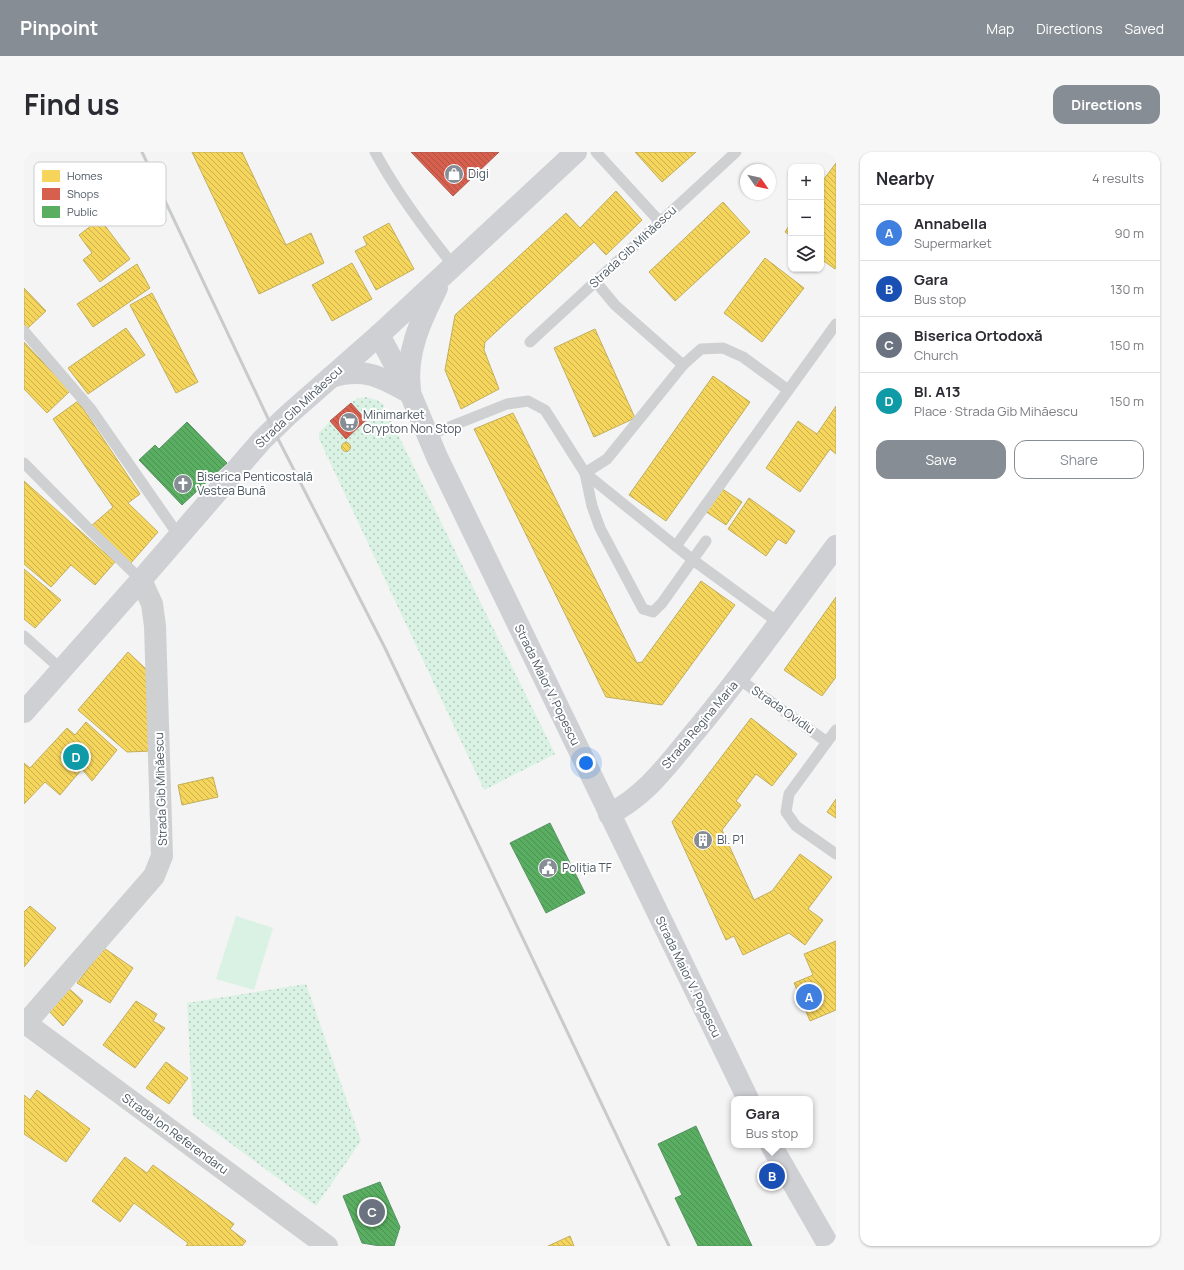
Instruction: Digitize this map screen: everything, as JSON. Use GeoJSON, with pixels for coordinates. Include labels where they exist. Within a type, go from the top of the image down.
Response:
{"type":"FeatureCollection","features":[{"type":"Feature","properties":{"kind":"main road","name":"Strada Gib Mihăescu"},"geometry":{"type":"LineString","coordinates":[[24,712],[262,440],[331,376],[379,335],[568,155]]}},
{"type":"Feature","properties":{"kind":"main road"},"geometry":{"type":"LineString","coordinates":[[331,376],[356,372],[368,373],[410,393],[409,364],[415,336],[428,307],[449,269]]}},
{"type":"Feature","properties":{"kind":"main road","name":"Strada Maior V. Popescu"},"geometry":{"type":"LineString","coordinates":[[379,335],[410,393],[437,457],[747,1096]]}},
{"type":"Feature","properties":{"kind":"main road","name":"Strada Regina Maria"},"geometry":{"type":"LineString","coordinates":[[609,814],[625,806],[642,793],[739,679],[836,546]]}},
{"type":"Feature","properties":{"kind":"main road"},"geometry":{"type":"LineString","coordinates":[[773,1148],[829,1246]]}},
{"type":"Feature","properties":{"kind":"street","name":"Strada Gib Mihăescu"},"geometry":{"type":"LineString","coordinates":[[25,1023],[154,876],[162,856],[155,626],[152,604],[141,580]]}},
{"type":"Feature","properties":{"kind":"street","name":"Strada Ion Referendaru"},"geometry":{"type":"LineString","coordinates":[[25,1023],[319,1244]]}},
{"type":"Feature","properties":{"kind":"lane"},"geometry":{"type":"LineString","coordinates":[[375,152],[392,184],[449,269]]}},
{"type":"Feature","properties":{"kind":"lane"},"geometry":{"type":"LineString","coordinates":[[596,152],[660,222]]}},
{"type":"Feature","properties":{"kind":"lane","name":"Strada Gib Mihăescu"},"geometry":{"type":"LineString","coordinates":[[530,342],[736,152]]}},
{"type":"Feature","properties":{"kind":"lane"},"geometry":{"type":"LineString","coordinates":[[596,282],[614,305],[683,364]]}},
{"type":"Feature","properties":{"kind":"lane"},"geometry":{"type":"LineString","coordinates":[[676,546],[836,324]]}},
{"type":"Feature","properties":{"kind":"lane"},"geometry":{"type":"LineString","coordinates":[[24,331],[90,408],[179,536]]}},
{"type":"Feature","properties":{"kind":"lane"},"geometry":{"type":"LineString","coordinates":[[585,473],[607,459],[683,364],[701,349],[723,348],[743,357],[788,390]]}},
{"type":"Feature","properties":{"kind":"lane"},"geometry":{"type":"LineString","coordinates":[[429,435],[507,404],[528,401],[545,410],[585,473],[693,560],[779,623]]}},
{"type":"Feature","properties":{"kind":"lane"},"geometry":{"type":"LineString","coordinates":[[24,463],[141,580]]}},
{"type":"Feature","properties":{"kind":"lane"},"geometry":{"type":"LineString","coordinates":[[585,473],[592,506],[600,528],[642,609],[654,612],[662,604],[706,541]]}},
{"type":"Feature","properties":{"kind":"lane"},"geometry":{"type":"LineString","coordinates":[[24,636],[62,670]]}},
{"type":"Feature","properties":{"kind":"lane","name":"Strada Ovidiu"},"geometry":{"type":"LineString","coordinates":[[739,679],[827,742]]}},
{"type":"Feature","properties":{"kind":"lane","name":"Strada Ovidiu"},"geometry":{"type":"LineString","coordinates":[[836,730],[790,794],[786,812],[796,826],[836,854]]}},
{"type":"Feature","properties":{"kind":"green space"},"geometry":{"type":"Polygon","coordinates":[[[365,397],[377,400],[383,404],[555,754],[484,790],[319,439],[319,433],[330,421],[346,438],[366,420],[351,403],[356,399],[365,397]]]}},
{"type":"Feature","properties":{"kind":"green space"},"geometry":{"type":"Polygon","coordinates":[[[236,916],[273,928],[254,990],[216,979],[236,916]]]}},
{"type":"Feature","properties":{"kind":"green space"},"geometry":{"type":"Polygon","coordinates":[[[306,984],[361,1141],[316,1206],[193,1116],[187,1003],[306,984]]]}},
{"type":"Feature","properties":{"kind":"building: Homes"},"geometry":{"type":"Polygon","coordinates":[[[192,152],[242,152],[286,245],[311,233],[324,263],[259,294],[192,152]]]}},
{"type":"Feature","properties":{"kind":"building: Homes"},"geometry":{"type":"Polygon","coordinates":[[[635,152],[696,152],[662,182],[635,152]]]}},
{"type":"Feature","properties":{"kind":"building: Homes"},"geometry":{"type":"Polygon","coordinates":[[[836,163],[835,269],[824,261],[824,179],[836,163]]]}},
{"type":"Feature","properties":{"kind":"building: Homes"},"geometry":{"type":"Polygon","coordinates":[[[616,191],[642,220],[606,255],[594,242],[485,342],[484,350],[499,389],[461,409],[445,370],[455,315],[566,213],[580,228],[616,191]]]}},
{"type":"Feature","properties":{"kind":"building: Homes"},"geometry":{"type":"Polygon","coordinates":[[[723,202],[750,232],[675,301],[649,272],[723,202]]]}},
{"type":"Feature","properties":{"kind":"building: Homes"},"geometry":{"type":"Polygon","coordinates":[[[389,223],[414,269],[376,290],[355,251],[367,245],[363,237],[389,223]]]}},
{"type":"Feature","properties":{"kind":"building: Homes"},"geometry":{"type":"Polygon","coordinates":[[[91,226],[105,226],[130,259],[100,282],[83,260],[92,253],[79,235],[91,226]]]}},
{"type":"Feature","properties":{"kind":"building: Homes"},"geometry":{"type":"Polygon","coordinates":[[[765,258],[804,288],[762,342],[724,313],[765,258]]]}},
{"type":"Feature","properties":{"kind":"building: Homes"},"geometry":{"type":"Polygon","coordinates":[[[352,263],[372,299],[332,321],[312,285],[352,263]]]}},
{"type":"Feature","properties":{"kind":"building: Homes"},"geometry":{"type":"Polygon","coordinates":[[[137,264],[150,288],[93,327],[77,304],[137,264]]]}},
{"type":"Feature","properties":{"kind":"building: Homes"},"geometry":{"type":"Polygon","coordinates":[[[24,288],[46,311],[28,328],[24,324],[24,288]]]}},
{"type":"Feature","properties":{"kind":"building: Homes"},"geometry":{"type":"Polygon","coordinates":[[[152,293],[198,382],[176,393],[130,305],[152,293]]]}},
{"type":"Feature","properties":{"kind":"building: Homes"},"geometry":{"type":"Polygon","coordinates":[[[126,328],[145,355],[88,394],[68,368],[126,328]]]}},
{"type":"Feature","properties":{"kind":"building: Homes"},"geometry":{"type":"Polygon","coordinates":[[[595,329],[635,418],[594,437],[554,348],[595,329]]]}},
{"type":"Feature","properties":{"kind":"building: Homes"},"geometry":{"type":"Polygon","coordinates":[[[24,342],[70,391],[47,413],[24,389],[24,342]]]}},
{"type":"Feature","properties":{"kind":"building: Homes"},"geometry":{"type":"Polygon","coordinates":[[[713,376],[750,402],[666,521],[629,495],[713,376]]]}},
{"type":"Feature","properties":{"kind":"building: Homes"},"geometry":{"type":"Polygon","coordinates":[[[78,401],[140,494],[128,503],[158,532],[130,564],[91,526],[113,507],[53,419],[78,401]]]}},
{"type":"Feature","properties":{"kind":"building: Homes"},"geometry":{"type":"Polygon","coordinates":[[[836,406],[836,454],[830,449],[800,492],[766,468],[798,421],[817,434],[836,406]]]}},
{"type":"Feature","properties":{"kind":"building: Homes"},"geometry":{"type":"Polygon","coordinates":[[[513,413],[637,663],[642,662],[701,581],[735,605],[662,705],[606,697],[474,429],[513,413]]]}},
{"type":"Feature","properties":{"kind":"building: Homes"},"geometry":{"type":"Polygon","coordinates":[[[344,443],[348,443],[350,447],[348,451],[344,451],[342,449],[342,445],[344,443]]]}},
{"type":"Feature","properties":{"kind":"building: Homes"},"geometry":{"type":"Polygon","coordinates":[[[24,481],[115,562],[95,585],[71,565],[51,587],[24,564],[24,481]]]}},
{"type":"Feature","properties":{"kind":"building: Homes"},"geometry":{"type":"Polygon","coordinates":[[[721,488],[742,502],[726,525],[705,511],[721,488]]]}},
{"type":"Feature","properties":{"kind":"building: Homes"},"geometry":{"type":"Polygon","coordinates":[[[749,498],[795,531],[786,544],[778,539],[766,556],[728,529],[749,498]]]}},
{"type":"Feature","properties":{"kind":"building: Homes"},"geometry":{"type":"Polygon","coordinates":[[[24,569],[61,600],[35,628],[24,619],[24,569]]]}},
{"type":"Feature","properties":{"kind":"building: Homes"},"geometry":{"type":"Polygon","coordinates":[[[836,597],[836,677],[822,696],[784,670],[836,597]]]}},
{"type":"Feature","properties":{"kind":"building: Homes"},"geometry":{"type":"Polygon","coordinates":[[[128,652],[149,672],[151,751],[127,752],[78,710],[128,652]]]}},
{"type":"Feature","properties":{"kind":"building: Homes","name":"Bl. P1"},"geometry":{"type":"Polygon","coordinates":[[[751,718],[797,754],[772,786],[756,774],[736,801],[741,805],[722,830],[754,900],[772,891],[800,854],[832,877],[808,909],[823,920],[805,945],[789,933],[743,955],[734,936],[726,940],[672,822],[751,718]]]}},
{"type":"Feature","properties":{"kind":"building: Homes"},"geometry":{"type":"Polygon","coordinates":[[[86,722],[117,750],[92,781],[82,769],[60,795],[45,782],[24,804],[24,763],[30,768],[67,728],[75,735],[86,722]]]}},
{"type":"Feature","properties":{"kind":"building: Homes"},"geometry":{"type":"Polygon","coordinates":[[[213,777],[218,797],[182,805],[178,785],[213,777]]]}},
{"type":"Feature","properties":{"kind":"building: Homes"},"geometry":{"type":"Polygon","coordinates":[[[836,799],[836,818],[827,812],[836,799]]]}},
{"type":"Feature","properties":{"kind":"building: Homes"},"geometry":{"type":"Polygon","coordinates":[[[30,906],[56,928],[24,967],[24,912],[30,906]]]}},
{"type":"Feature","properties":{"kind":"building: Homes"},"geometry":{"type":"Polygon","coordinates":[[[836,941],[836,1010],[810,1021],[794,983],[813,975],[804,954],[836,941]]]}},
{"type":"Feature","properties":{"kind":"building: Homes"},"geometry":{"type":"Polygon","coordinates":[[[104,948],[133,968],[110,1003],[77,983],[104,948]]]}},
{"type":"Feature","properties":{"kind":"building: Homes"},"geometry":{"type":"Polygon","coordinates":[[[66,986],[83,1001],[63,1026],[47,1009],[66,986]]]}},
{"type":"Feature","properties":{"kind":"building: Homes"},"geometry":{"type":"Polygon","coordinates":[[[136,1001],[157,1014],[153,1021],[165,1028],[135,1068],[103,1045],[136,1001]]]}},
{"type":"Feature","properties":{"kind":"building: Homes"},"geometry":{"type":"Polygon","coordinates":[[[166,1062],[188,1078],[169,1104],[146,1088],[166,1062]]]}},
{"type":"Feature","properties":{"kind":"building: Homes"},"geometry":{"type":"Polygon","coordinates":[[[37,1090],[90,1129],[66,1162],[24,1134],[24,1095],[30,1100],[37,1090]]]}},
{"type":"Feature","properties":{"kind":"building: Homes"},"geometry":{"type":"Polygon","coordinates":[[[125,1157],[147,1173],[153,1165],[234,1224],[230,1229],[246,1241],[242,1246],[186,1246],[188,1243],[134,1203],[120,1222],[92,1201],[125,1157]]]}},
{"type":"Feature","properties":{"kind":"building: Homes"},"geometry":{"type":"Polygon","coordinates":[[[570,1236],[574,1246],[548,1246],[570,1236]]]}},
{"type":"Feature","properties":{"kind":"building: Shops","name":"Digi"},"geometry":{"type":"Polygon","coordinates":[[[411,152],[499,152],[453,196],[411,152]]]}},
{"type":"Feature","properties":{"kind":"building: Shops"},"geometry":{"type":"Polygon","coordinates":[[[351,403],[366,420],[346,439],[330,421],[351,403]]]}},
{"type":"Feature","properties":{"kind":"building: Public","name":"Biserica Penticostală Vestea Bună"},"geometry":{"type":"Polygon","coordinates":[[[187,422],[227,463],[182,505],[139,460],[155,445],[159,449],[187,422]]]}},
{"type":"Feature","properties":{"kind":"building: Public","name":"Poliția TF"},"geometry":{"type":"Polygon","coordinates":[[[550,823],[585,893],[546,913],[510,843],[550,823]]]}},
{"type":"Feature","properties":{"kind":"building: Public"},"geometry":{"type":"Polygon","coordinates":[[[696,1126],[752,1246],[698,1246],[675,1198],[682,1195],[658,1144],[696,1126]]]}},
{"type":"Feature","properties":{"kind":"building: Public"},"geometry":{"type":"Polygon","coordinates":[[[380,1182],[400,1227],[394,1246],[380,1246],[362,1243],[343,1196],[380,1182]]]}},
{"type":"Feature","properties":{"kind":"railway"},"geometry":{"type":"LineString","coordinates":[[142,152],[147,162]]}},
{"type":"Feature","properties":{"kind":"railway"},"geometry":{"type":"LineString","coordinates":[[166,203],[273,429],[385,648],[669,1246]]}},
{"type":"Feature","properties":{"kind":"place","name":"Digi"},"geometry":{"type":"Point","coordinates":[454,174]}},
{"type":"Feature","properties":{"kind":"place","name":"Minimarket Crypton Non Stop"},"geometry":{"type":"Point","coordinates":[349,422]}},
{"type":"Feature","properties":{"kind":"place","name":"Biserica Penticostală Vestea Bună"},"geometry":{"type":"Point","coordinates":[183,484]}},
{"type":"Feature","properties":{"kind":"place","name":"Bl. A13"},"geometry":{"type":"Point","coordinates":[76,757]}},
{"type":"Feature","properties":{"kind":"place","name":"Bl. P1"},"geometry":{"type":"Point","coordinates":[703,840]}},
{"type":"Feature","properties":{"kind":"place","name":"Poliția TF"},"geometry":{"type":"Point","coordinates":[548,868]}},
{"type":"Feature","properties":{"kind":"place","name":"Annabella"},"geometry":{"type":"Point","coordinates":[809,997]}},
{"type":"Feature","properties":{"kind":"place","name":"Gara"},"geometry":{"type":"Point","coordinates":[772,1176]}},
{"type":"Feature","properties":{"kind":"place","name":"Biserica Ortodoxă"},"geometry":{"type":"Point","coordinates":[372,1212]}}]}
